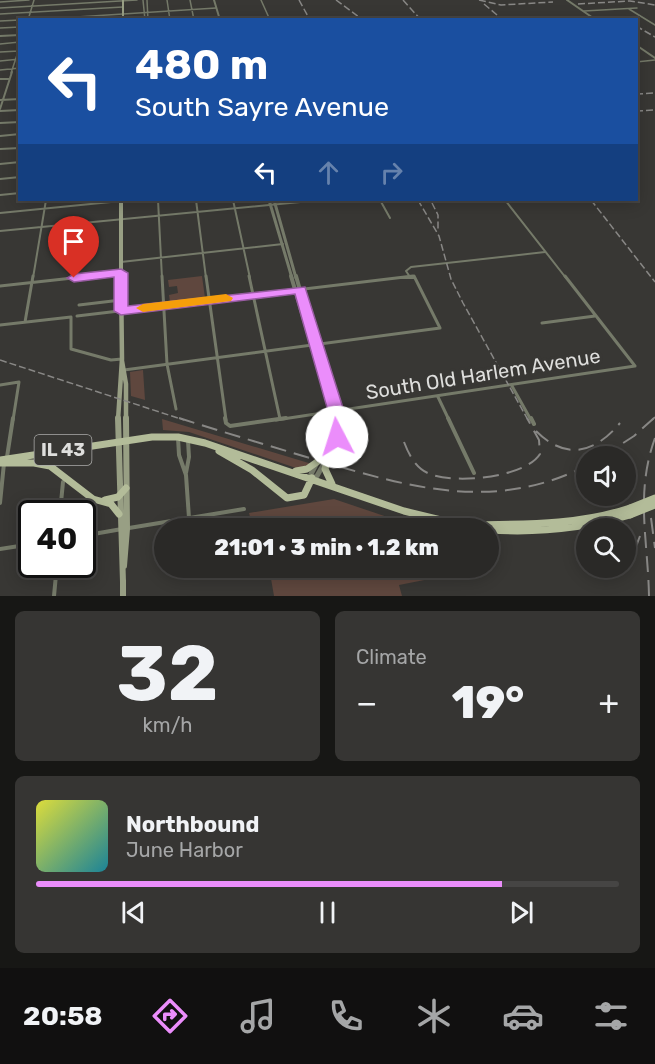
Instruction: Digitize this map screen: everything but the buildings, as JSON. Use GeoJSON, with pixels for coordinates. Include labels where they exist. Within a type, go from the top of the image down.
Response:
{"type":"FeatureCollection","features":[{"type":"Feature","properties":{"kind":"main road"},"geometry":{"type":"LineString","coordinates":[[123,0],[123,18]]}},
{"type":"Feature","properties":{"kind":"main road"},"geometry":{"type":"LineString","coordinates":[[118,514],[122,442],[121,201]]}},
{"type":"Feature","properties":{"kind":"main road","name":"IL 43"},"geometry":{"type":"LineString","coordinates":[[3,461],[122,442],[188,438],[432,518]]}},
{"type":"Feature","properties":{"kind":"main road"},"geometry":{"type":"LineString","coordinates":[[122,442],[126,488],[123,529],[123,596]]}},
{"type":"Feature","properties":{"kind":"main road"},"geometry":{"type":"LineString","coordinates":[[205,443],[252,470],[283,497],[291,499],[304,495],[312,478]]}},
{"type":"Feature","properties":{"kind":"main road"},"geometry":{"type":"LineString","coordinates":[[329,455],[325,473],[333,486]]}},
{"type":"Feature","properties":{"kind":"main road"},"geometry":{"type":"LineString","coordinates":[[3,461],[50,466],[89,497],[111,504],[118,514],[123,529]]}},
{"type":"Feature","properties":{"kind":"main road"},"geometry":{"type":"LineString","coordinates":[[291,472],[308,470],[317,462]]}},
{"type":"Feature","properties":{"kind":"main road"},"geometry":{"type":"LineString","coordinates":[[97,500],[118,497],[126,488]]}},
{"type":"Feature","properties":{"kind":"main road","name":"IL 43"},"geometry":{"type":"LineString","coordinates":[[499,530],[534,532],[604,523],[655,498]]}},
{"type":"Feature","properties":{"kind":"main road","name":"IL 43"},"geometry":{"type":"LineString","coordinates":[[499,524],[565,523],[630,512],[655,505]]}},
{"type":"Feature","properties":{"kind":"street"},"geometry":{"type":"LineString","coordinates":[[0,2],[29,0]]}},
{"type":"Feature","properties":{"kind":"street"},"geometry":{"type":"LineString","coordinates":[[29,18],[34,0]]}},
{"type":"Feature","properties":{"kind":"street"},"geometry":{"type":"LineString","coordinates":[[0,8],[137,0]]}},
{"type":"Feature","properties":{"kind":"street"},"geometry":{"type":"LineString","coordinates":[[145,0],[148,18]]}},
{"type":"Feature","properties":{"kind":"street"},"geometry":{"type":"LineString","coordinates":[[145,0],[145,18]]}},
{"type":"Feature","properties":{"kind":"street"},"geometry":{"type":"LineString","coordinates":[[167,0],[170,18]]}},
{"type":"Feature","properties":{"kind":"street"},"geometry":{"type":"LineString","coordinates":[[190,0],[194,18]]}},
{"type":"Feature","properties":{"kind":"street"},"geometry":{"type":"LineString","coordinates":[[212,0],[218,18]]}},
{"type":"Feature","properties":{"kind":"street"},"geometry":{"type":"LineString","coordinates":[[261,0],[270,18]]}},
{"type":"Feature","properties":{"kind":"street"},"geometry":{"type":"LineString","coordinates":[[567,0],[593,18]]}},
{"type":"Feature","properties":{"kind":"street"},"geometry":{"type":"LineString","coordinates":[[78,2],[76,18],[215,8]]}},
{"type":"Feature","properties":{"kind":"street"},"geometry":{"type":"LineString","coordinates":[[0,14],[123,7]]}},
{"type":"Feature","properties":{"kind":"street"},"geometry":{"type":"LineString","coordinates":[[627,8],[655,25]]}},
{"type":"Feature","properties":{"kind":"street"},"geometry":{"type":"LineString","coordinates":[[584,11],[637,8]]}},
{"type":"Feature","properties":{"kind":"street"},"geometry":{"type":"LineString","coordinates":[[0,21],[18,20]]}},
{"type":"Feature","properties":{"kind":"street"},"geometry":{"type":"LineString","coordinates":[[0,28],[18,27]]}},
{"type":"Feature","properties":{"kind":"street"},"geometry":{"type":"LineString","coordinates":[[0,36],[18,35]]}},
{"type":"Feature","properties":{"kind":"street"},"geometry":{"type":"LineString","coordinates":[[0,44],[18,44]]}},
{"type":"Feature","properties":{"kind":"street"},"geometry":{"type":"LineString","coordinates":[[638,46],[655,59]]}},
{"type":"Feature","properties":{"kind":"street"},"geometry":{"type":"LineString","coordinates":[[0,52],[18,51]]}},
{"type":"Feature","properties":{"kind":"street"},"geometry":{"type":"LineString","coordinates":[[18,53],[1,100],[0,110],[18,110]]}},
{"type":"Feature","properties":{"kind":"street"},"geometry":{"type":"LineString","coordinates":[[0,61],[18,59]]}},
{"type":"Feature","properties":{"kind":"street"},"geometry":{"type":"LineString","coordinates":[[638,62],[655,59]]}},
{"type":"Feature","properties":{"kind":"street"},"geometry":{"type":"LineString","coordinates":[[0,70],[18,68]]}},
{"type":"Feature","properties":{"kind":"street"},"geometry":{"type":"LineString","coordinates":[[0,79],[9,79]]}},
{"type":"Feature","properties":{"kind":"street"},"geometry":{"type":"LineString","coordinates":[[0,89],[6,89]]}},
{"type":"Feature","properties":{"kind":"street"},"geometry":{"type":"LineString","coordinates":[[1,100],[18,99]]}},
{"type":"Feature","properties":{"kind":"street"},"geometry":{"type":"LineString","coordinates":[[0,123],[18,122]]}},
{"type":"Feature","properties":{"kind":"street"},"geometry":{"type":"LineString","coordinates":[[0,136],[18,134]]}},
{"type":"Feature","properties":{"kind":"street"},"geometry":{"type":"LineString","coordinates":[[0,149],[18,148]]}},
{"type":"Feature","properties":{"kind":"street"},"geometry":{"type":"LineString","coordinates":[[0,164],[18,162]]}},
{"type":"Feature","properties":{"kind":"street"},"geometry":{"type":"LineString","coordinates":[[0,179],[18,177]]}},
{"type":"Feature","properties":{"kind":"street"},"geometry":{"type":"LineString","coordinates":[[0,195],[18,193]]}},
{"type":"Feature","properties":{"kind":"street"},"geometry":{"type":"LineString","coordinates":[[25,322],[46,201]]}},
{"type":"Feature","properties":{"kind":"street"},"geometry":{"type":"LineString","coordinates":[[0,213],[111,201]]}},
{"type":"Feature","properties":{"kind":"street"},"geometry":{"type":"LineString","coordinates":[[158,201],[167,364],[176,408]]}},
{"type":"Feature","properties":{"kind":"street"},"geometry":{"type":"LineString","coordinates":[[196,201],[217,357]]}},
{"type":"Feature","properties":{"kind":"street"},"geometry":{"type":"LineString","coordinates":[[233,201],[280,419]]}},
{"type":"Feature","properties":{"kind":"street"},"geometry":{"type":"LineString","coordinates":[[0,231],[296,201]]}},
{"type":"Feature","properties":{"kind":"street"},"geometry":{"type":"LineString","coordinates":[[381,201],[390,218]]}},
{"type":"Feature","properties":{"kind":"street"},"geometry":{"type":"LineString","coordinates":[[506,201],[596,316]]}},
{"type":"Feature","properties":{"kind":"street"},"geometry":{"type":"LineString","coordinates":[[272,202],[333,411],[337,437],[317,476],[312,478],[311,474],[331,436],[333,411]]}},
{"type":"Feature","properties":{"kind":"street"},"geometry":{"type":"LineString","coordinates":[[121,261],[284,244]]}},
{"type":"Feature","properties":{"kind":"street"},"geometry":{"type":"LineString","coordinates":[[122,370],[440,328],[412,277],[406,271],[411,267],[546,252]]}},
{"type":"Feature","properties":{"kind":"street"},"geometry":{"type":"LineString","coordinates":[[0,286],[121,273]]}},
{"type":"Feature","properties":{"kind":"street"},"geometry":{"type":"LineString","coordinates":[[77,316],[412,277]]}},
{"type":"Feature","properties":{"kind":"street"},"geometry":{"type":"LineString","coordinates":[[79,305],[121,300]]}},
{"type":"Feature","properties":{"kind":"street"},"geometry":{"type":"LineString","coordinates":[[542,323],[596,316]]}},
{"type":"Feature","properties":{"kind":"street","name":"South Old Harlem Avenue"},"geometry":{"type":"LineString","coordinates":[[217,357],[228,425],[438,397],[635,366],[596,316]]}},
{"type":"Feature","properties":{"kind":"street"},"geometry":{"type":"LineString","coordinates":[[0,326],[71,317],[71,348],[111,360],[122,359]]}},
{"type":"Feature","properties":{"kind":"street"},"geometry":{"type":"LineString","coordinates":[[0,385],[19,382],[3,461],[0,503]]}},
{"type":"Feature","properties":{"kind":"street"},"geometry":{"type":"LineString","coordinates":[[512,386],[534,424]]}},
{"type":"Feature","properties":{"kind":"street"},"geometry":{"type":"LineString","coordinates":[[438,397],[474,472]]}},
{"type":"Feature","properties":{"kind":"street"},"geometry":{"type":"LineString","coordinates":[[178,437],[179,455],[186,475]]}},
{"type":"Feature","properties":{"kind":"street"},"geometry":{"type":"LineString","coordinates":[[188,438],[189,457],[186,475],[189,518],[244,509]]}},
{"type":"Feature","properties":{"kind":"street"},"geometry":{"type":"LineString","coordinates":[[61,500],[63,482]]}},
{"type":"Feature","properties":{"kind":"street"},"geometry":{"type":"LineString","coordinates":[[96,534],[154,524]]}},
{"type":"Feature","properties":{"kind":"street"},"geometry":{"type":"LineString","coordinates":[[0,549],[18,546]]}},
{"type":"Feature","properties":{"kind":"street"},"geometry":{"type":"LineString","coordinates":[[54,596],[56,578]]}},
{"type":"Feature","properties":{"kind":"shaded area"},"geometry":{"type":"Polygon","coordinates":[[[202,276],[205,298],[170,302],[169,295],[178,293],[177,286],[169,287],[168,280],[202,276]]]}},
{"type":"Feature","properties":{"kind":"shaded area"},"geometry":{"type":"Polygon","coordinates":[[[143,370],[145,400],[131,396],[130,372],[143,370]]]}},
{"type":"Feature","properties":{"kind":"shaded area"},"geometry":{"type":"Polygon","coordinates":[[[162,419],[312,464],[299,469],[189,432],[163,430],[162,419]]]}},
{"type":"Feature","properties":{"kind":"shaded area"},"geometry":{"type":"Polygon","coordinates":[[[334,499],[390,518],[250,518],[249,513],[334,499]]]}},
{"type":"Feature","properties":{"kind":"shaded area"},"geometry":{"type":"Polygon","coordinates":[[[271,578],[435,578],[399,585],[402,596],[274,596],[271,578]]]}},
{"type":"Feature","properties":{"kind":"railway"},"geometry":{"type":"LineString","coordinates":[[299,0],[309,18]]}},
{"type":"Feature","properties":{"kind":"railway"},"geometry":{"type":"LineString","coordinates":[[336,0],[360,18]]}},
{"type":"Feature","properties":{"kind":"railway"},"geometry":{"type":"LineString","coordinates":[[403,0],[419,18]]}},
{"type":"Feature","properties":{"kind":"railway"},"geometry":{"type":"LineString","coordinates":[[479,0],[501,5],[553,2]]}},
{"type":"Feature","properties":{"kind":"railway"},"geometry":{"type":"LineString","coordinates":[[578,4],[630,1],[655,5]]}},
{"type":"Feature","properties":{"kind":"railway"},"geometry":{"type":"LineString","coordinates":[[484,4],[501,18]]}},
{"type":"Feature","properties":{"kind":"railway"},"geometry":{"type":"LineString","coordinates":[[638,27],[655,37]]}},
{"type":"Feature","properties":{"kind":"railway"},"geometry":{"type":"LineString","coordinates":[[638,94],[655,93]]}},
{"type":"Feature","properties":{"kind":"railway"},"geometry":{"type":"LineString","coordinates":[[638,111],[655,110]]}},
{"type":"Feature","properties":{"kind":"railway"},"geometry":{"type":"LineString","coordinates":[[419,201],[439,236],[451,279],[528,420]]}},
{"type":"Feature","properties":{"kind":"railway"},"geometry":{"type":"LineString","coordinates":[[592,201],[655,282]]}},
{"type":"Feature","properties":{"kind":"railway"},"geometry":{"type":"LineString","coordinates":[[432,203],[438,215],[438,230]]}},
{"type":"Feature","properties":{"kind":"railway"},"geometry":{"type":"LineString","coordinates":[[0,360],[184,420]]}},
{"type":"Feature","properties":{"kind":"railway"},"geometry":{"type":"LineString","coordinates":[[179,418],[354,471],[421,487],[486,492],[519,488],[552,480],[576,470]]}},
{"type":"Feature","properties":{"kind":"railway"},"geometry":{"type":"LineString","coordinates":[[404,442],[417,465],[430,474],[455,478],[505,474],[520,469],[540,454],[539,440],[527,418]]}},
{"type":"Feature","properties":{"kind":"railway"},"geometry":{"type":"LineString","coordinates":[[618,446],[654,418]]}},
{"type":"Feature","properties":{"kind":"railway"},"geometry":{"type":"LineString","coordinates":[[536,431],[558,447],[569,450],[580,449],[601,441],[620,423]]}},
{"type":"Feature","properties":{"kind":"railway"},"geometry":{"type":"LineString","coordinates":[[649,596],[644,497],[645,478],[655,438]]}},
{"type":"Feature","properties":{"kind":"railway"},"geometry":{"type":"LineString","coordinates":[[651,518],[655,548]]}},
{"type":"Feature","properties":{"kind":"railway"},"geometry":{"type":"LineString","coordinates":[[636,546],[640,536]]}},
{"type":"Feature","properties":{"kind":"slow traffic"},"geometry":{"type":"LineString","coordinates":[[143,308],[226,298]]}},
{"type":"Feature","properties":{"kind":"route"},"geometry":{"type":"LineString","coordinates":[[74,278],[121,273],[121,311],[300,290],[336,411],[337,437]]}}]}
